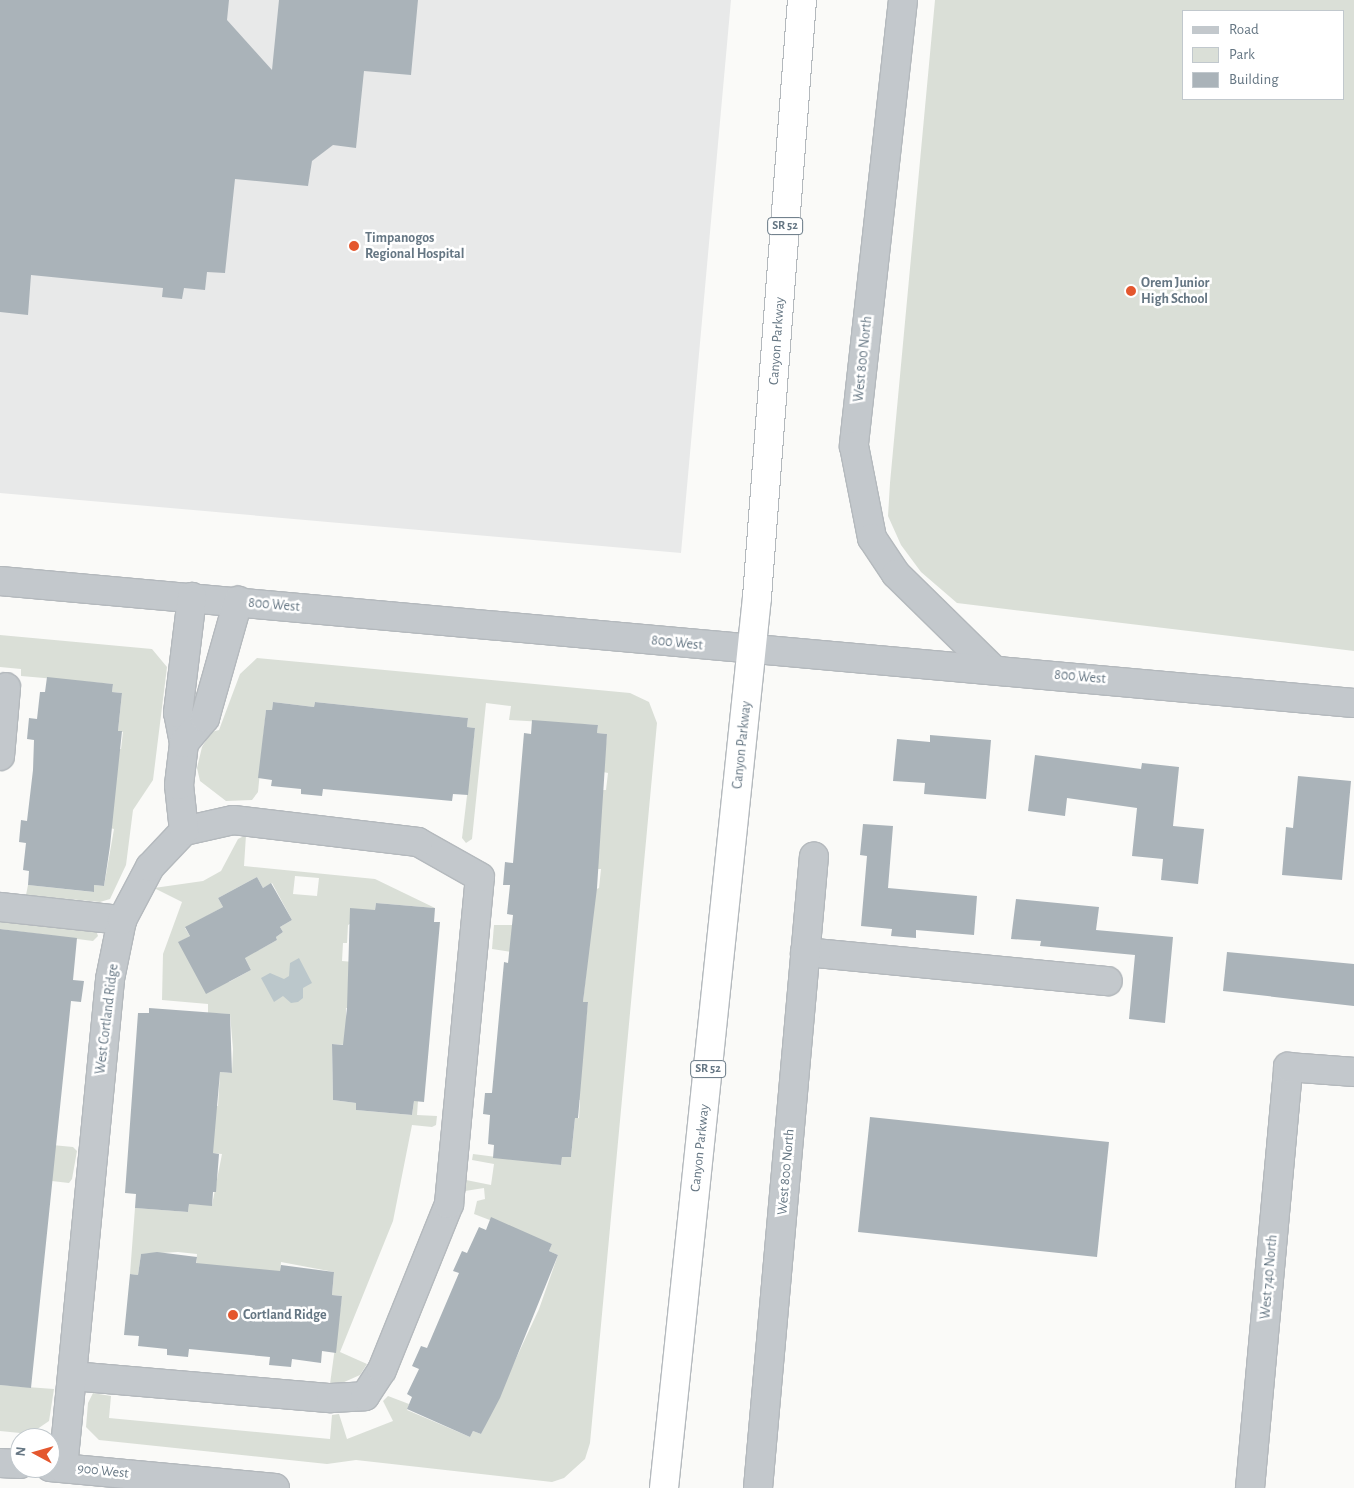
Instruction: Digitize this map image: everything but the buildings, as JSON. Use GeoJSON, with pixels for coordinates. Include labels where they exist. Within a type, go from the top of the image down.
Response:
{"type":"FeatureCollection","features":[{"type":"Feature","properties":{"kind":"highway","name":"Canyon Parkway"},"geometry":{"type":"LineString","coordinates":[[664,1488],[752,650],[802,0]]}},
{"type":"Feature","properties":{"kind":"street","name":"West 800 North"},"geometry":{"type":"LineString","coordinates":[[903,0],[854,446],[872,538],[896,574],[993,669]]}},
{"type":"Feature","properties":{"kind":"street","name":"800 West"},"geometry":{"type":"LineString","coordinates":[[0,581],[1354,703]]}},
{"type":"Feature","properties":{"kind":"street"},"geometry":{"type":"LineString","coordinates":[[72,1376],[331,1398],[365,1396],[382,1370],[450,1204],[480,877],[418,842],[233,820],[184,831],[179,785],[184,743],[178,713],[192,597]]}},
{"type":"Feature","properties":{"kind":"street"},"geometry":{"type":"LineString","coordinates":[[184,743],[205,718],[238,601]]}},
{"type":"Feature","properties":{"kind":"street"},"geometry":{"type":"LineString","coordinates":[[0,756],[6,687]]}},
{"type":"Feature","properties":{"kind":"street","name":"West Cortland Ridge"},"geometry":{"type":"LineString","coordinates":[[60,1444],[72,1376],[110,979],[122,920],[150,867],[184,831]]}},
{"type":"Feature","properties":{"kind":"street","name":"West 800 North"},"geometry":{"type":"LineString","coordinates":[[758,1488],[814,856]]}},
{"type":"Feature","properties":{"kind":"street"},"geometry":{"type":"LineString","coordinates":[[0,907],[122,920]]}},
{"type":"Feature","properties":{"kind":"street"},"geometry":{"type":"LineString","coordinates":[[805,952],[1108,981]]}},
{"type":"Feature","properties":{"kind":"street","name":"West 740 North"},"geometry":{"type":"LineString","coordinates":[[1250,1488],[1288,1067],[1354,1072]]}},
{"type":"Feature","properties":{"kind":"street","name":"900 West"},"geometry":{"type":"LineString","coordinates":[[60,1467],[231,1486],[275,1488]]}},
{"type":"Feature","properties":{"kind":"shaded area","name":"Timpanogos Regional Hospital"},"geometry":{"type":"Polygon","coordinates":[[[0,0],[731,0],[681,553],[0,493],[0,0]]]}},
{"type":"Feature","properties":{"kind":"shaded area"},"geometry":{"type":"Polygon","coordinates":[[[299,958],[312,983],[303,988],[303,998],[298,1002],[291,1003],[283,996],[274,1002],[261,978],[270,973],[284,979],[289,976],[290,963],[299,958]]]}},
{"type":"Feature","properties":{"kind":"green space","name":"Orem Junior High School"},"geometry":{"type":"Polygon","coordinates":[[[935,0],[1354,0],[1354,651],[957,603],[921,572],[901,545],[888,516],[935,0]]]}},
{"type":"Feature","properties":{"kind":"green space"},"geometry":{"type":"Polygon","coordinates":[[[0,635],[152,649],[167,667],[153,780],[133,810],[126,865],[110,899],[100,902],[26,895],[28,885],[93,892],[94,885],[104,886],[114,829],[110,828],[118,749],[121,749],[123,732],[118,731],[122,693],[112,692],[113,684],[21,676],[21,669],[0,667],[0,635]]]}},
{"type":"Feature","properties":{"kind":"green space"},"geometry":{"type":"Polygon","coordinates":[[[257,658],[630,693],[649,702],[657,723],[590,1443],[585,1459],[564,1478],[552,1482],[356,1460],[327,1464],[99,1440],[86,1427],[88,1403],[93,1393],[111,1396],[109,1418],[330,1439],[332,1415],[339,1414],[347,1439],[393,1421],[383,1401],[388,1396],[409,1404],[407,1410],[470,1437],[473,1431],[481,1434],[539,1309],[558,1255],[549,1251],[552,1244],[474,1214],[477,1201],[485,1199],[484,1188],[465,1191],[466,1180],[491,1185],[494,1164],[472,1160],[473,1154],[561,1165],[562,1157],[571,1157],[575,1118],[579,1118],[580,1100],[576,1099],[588,1003],[583,1002],[587,964],[492,949],[494,925],[512,925],[599,888],[601,869],[596,869],[602,790],[606,790],[608,773],[603,772],[607,734],[597,733],[598,725],[509,720],[511,706],[486,703],[472,839],[466,843],[462,838],[475,728],[467,727],[468,718],[315,702],[314,707],[273,702],[272,710],[266,710],[258,792],[252,800],[226,801],[200,781],[197,768],[202,747],[211,732],[219,730],[240,674],[257,658]]]}},
{"type":"Feature","properties":{"kind":"green space"},"geometry":{"type":"Polygon","coordinates":[[[246,835],[244,866],[375,879],[435,908],[376,903],[375,910],[348,925],[347,943],[343,943],[342,961],[354,962],[366,1010],[346,1008],[346,1045],[332,1044],[333,1100],[356,1103],[356,1110],[412,1115],[414,1101],[418,1101],[417,1115],[437,1116],[436,1125],[432,1127],[412,1125],[393,1221],[340,1352],[367,1364],[360,1375],[342,1383],[330,1384],[342,1296],[332,1295],[334,1272],[281,1262],[280,1275],[196,1267],[197,1254],[178,1252],[141,1254],[138,1275],[130,1274],[135,1208],[188,1212],[189,1204],[212,1205],[222,1154],[210,1153],[195,1104],[218,1106],[220,1072],[232,1073],[233,1049],[230,1014],[208,1013],[208,1004],[162,1000],[163,954],[182,902],[154,888],[203,881],[221,871],[238,839],[246,835]],[[295,876],[293,894],[317,896],[319,878],[295,876]],[[257,877],[218,898],[223,907],[185,928],[190,936],[179,942],[229,982],[251,970],[242,952],[259,950],[277,940],[276,937],[283,932],[280,927],[292,920],[272,883],[263,888],[257,877]]]}},
{"type":"Feature","properties":{"kind":"green space"},"geometry":{"type":"Polygon","coordinates":[[[0,919],[96,930],[98,936],[93,941],[0,929],[0,919]]]}},
{"type":"Feature","properties":{"kind":"green space"},"geometry":{"type":"Polygon","coordinates":[[[0,1140],[73,1147],[77,1151],[72,1179],[69,1183],[0,1175],[0,1140]]]}},
{"type":"Feature","properties":{"kind":"green space"},"geometry":{"type":"Polygon","coordinates":[[[0,1385],[54,1389],[49,1421],[39,1428],[10,1428],[10,1432],[0,1431],[0,1385]]]}},
{"type":"Feature","properties":{"kind":"place","name":"Timpanogos Regional Hospital"},"geometry":{"type":"Point","coordinates":[354,246]}},
{"type":"Feature","properties":{"kind":"place","name":"Orem Junior High School"},"geometry":{"type":"Point","coordinates":[1131,291]}},
{"type":"Feature","properties":{"kind":"place","name":"Cortland Ridge"},"geometry":{"type":"Point","coordinates":[233,1315]}}]}
